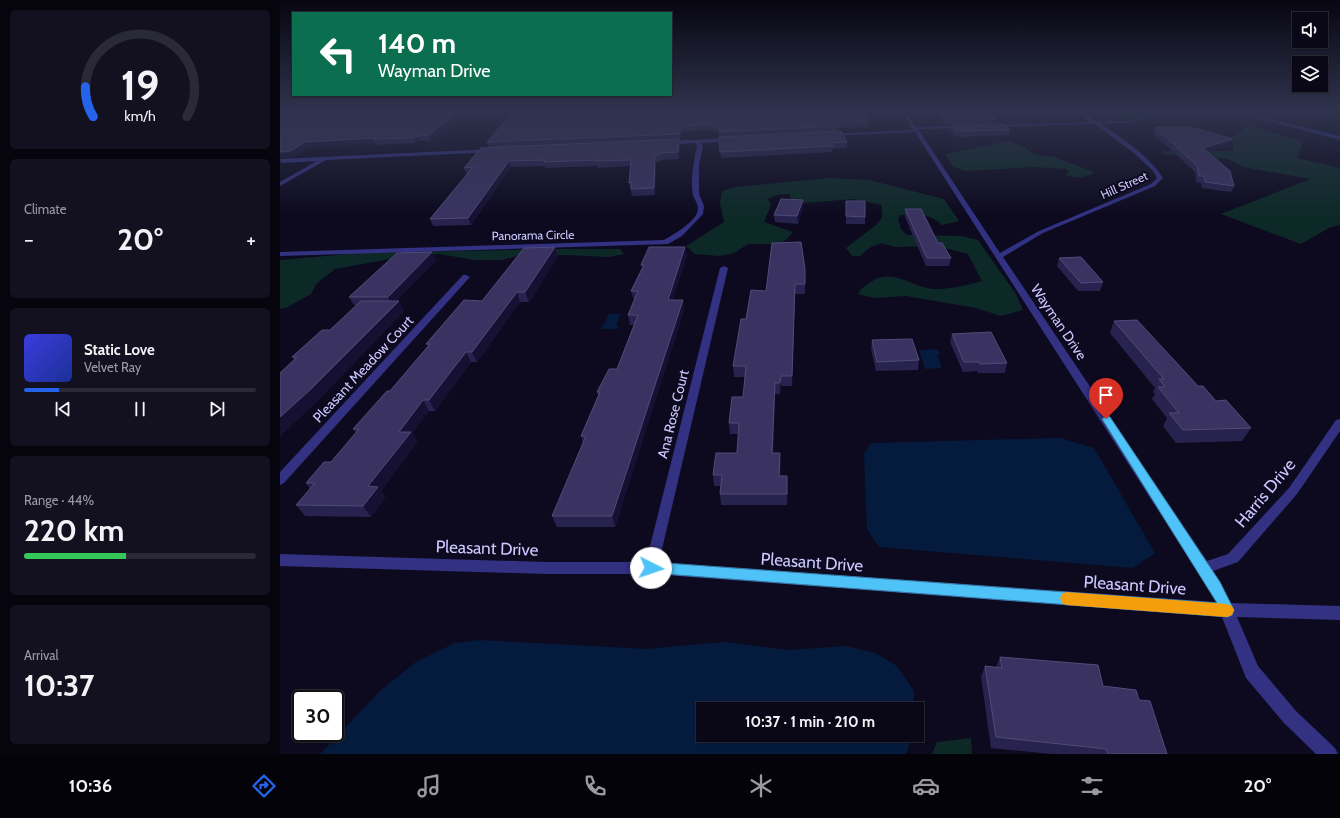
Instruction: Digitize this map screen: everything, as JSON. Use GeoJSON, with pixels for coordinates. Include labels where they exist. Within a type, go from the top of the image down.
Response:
{"type":"FeatureCollection","features":[{"type":"Feature","properties":{"kind":"street","name":"Panorama Circle"},"geometry":{"type":"LineString","coordinates":[[280,254],[665,242],[680,235],[700,214],[701,206],[696,194],[696,165],[700,146]]}},
{"type":"Feature","properties":{"kind":"street","name":"Wayman Drive"},"geometry":{"type":"LineString","coordinates":[[926,146],[1090,393],[1215,586],[1228,610],[1252,672],[1290,717],[1329,754]]}},
{"type":"Feature","properties":{"kind":"street","name":"Hill Street"},"geometry":{"type":"LineString","coordinates":[[998,257],[1041,232],[1158,182],[1160,178],[1158,173],[1125,146]]}},
{"type":"Feature","properties":{"kind":"street"},"geometry":{"type":"LineString","coordinates":[[280,161],[498,151]]}},
{"type":"Feature","properties":{"kind":"street"},"geometry":{"type":"LineString","coordinates":[[280,184],[326,158]]}},
{"type":"Feature","properties":{"kind":"street","name":"Ana Rose Court"},"geometry":{"type":"LineString","coordinates":[[651,568],[724,268]]}},
{"type":"Feature","properties":{"kind":"street","name":"Pleasant Meadow Court"},"geometry":{"type":"LineString","coordinates":[[280,480],[466,277]]}},
{"type":"Feature","properties":{"kind":"street","name":"Harris Drive"},"geometry":{"type":"LineString","coordinates":[[1203,569],[1233,558],[1293,491],[1340,423]]}},
{"type":"Feature","properties":{"kind":"street","name":"Pleasant Drive"},"geometry":{"type":"LineString","coordinates":[[280,560],[546,568],[651,568],[1228,610],[1340,614]]}},
{"type":"Feature","properties":{"kind":"green space"},"geometry":{"type":"Polygon","coordinates":[[[983,146],[1022,146],[1034,154],[1054,157],[1094,172],[1088,176],[1072,177],[1065,175],[1069,172],[1067,169],[1033,167],[966,171],[953,167],[945,154],[983,146]]]}},
{"type":"Feature","properties":{"kind":"green space"},"geometry":{"type":"Polygon","coordinates":[[[1233,146],[1301,146],[1297,158],[1340,168],[1340,225],[1329,228],[1301,244],[1221,214],[1310,179],[1243,167],[1228,159],[1162,154],[1162,151],[1233,151],[1233,146]]]}},
{"type":"Feature","properties":{"kind":"green space"},"geometry":{"type":"Polygon","coordinates":[[[830,178],[869,180],[944,199],[959,221],[942,225],[933,218],[918,215],[901,215],[898,218],[901,229],[907,235],[962,236],[978,240],[1016,294],[1023,310],[1001,316],[976,308],[906,296],[874,298],[858,294],[871,282],[886,276],[902,279],[925,288],[933,289],[964,286],[982,281],[968,254],[937,246],[895,247],[881,243],[869,248],[860,256],[852,256],[846,248],[876,225],[882,218],[882,205],[854,199],[804,203],[791,199],[789,194],[777,195],[768,199],[771,205],[764,222],[793,232],[787,239],[778,244],[748,244],[734,253],[720,256],[695,254],[686,246],[724,222],[720,203],[722,191],[736,187],[830,178]]]}},
{"type":"Feature","properties":{"kind":"green space"},"geometry":{"type":"Polygon","coordinates":[[[620,249],[624,254],[609,257],[568,255],[517,256],[502,260],[475,260],[439,254],[390,259],[335,269],[317,283],[311,294],[286,308],[280,309],[280,260],[360,253],[620,249]]]}},
{"type":"Feature","properties":{"kind":"green space"},"geometry":{"type":"Polygon","coordinates":[[[971,738],[972,754],[932,754],[937,742],[971,738]]]}},
{"type":"Feature","properties":{"kind":"water"},"geometry":{"type":"Polygon","coordinates":[[[609,314],[621,314],[616,325],[619,326],[617,329],[601,329],[609,314]]]}},
{"type":"Feature","properties":{"kind":"water"},"geometry":{"type":"Polygon","coordinates":[[[938,349],[940,355],[937,355],[942,368],[925,369],[919,350],[938,349]]]}},
{"type":"Feature","properties":{"kind":"water"},"geometry":{"type":"Polygon","coordinates":[[[1060,438],[1094,448],[1155,553],[1133,568],[879,547],[867,529],[864,454],[871,443],[1060,438]]]}},
{"type":"Feature","properties":{"kind":"water"},"geometry":{"type":"Polygon","coordinates":[[[479,640],[646,649],[724,642],[788,650],[846,646],[875,653],[897,666],[914,691],[914,702],[696,702],[696,742],[910,742],[906,754],[320,754],[331,742],[344,742],[344,729],[381,690],[416,662],[455,643],[479,640]]]}},
{"type":"Feature","properties":{"kind":"building"},"geometry":{"type":"Polygon","coordinates":[[[280,146],[298,146],[291,151],[280,152],[280,146]]]}},
{"type":"Feature","properties":{"kind":"building"},"geometry":{"type":"Polygon","coordinates":[[[521,146],[678,146],[678,152],[660,153],[659,155],[655,155],[654,188],[631,189],[632,182],[629,183],[631,160],[544,162],[545,160],[509,161],[468,218],[430,219],[473,167],[464,168],[481,148],[521,146]]]}},
{"type":"Feature","properties":{"kind":"building"},"geometry":{"type":"Polygon","coordinates":[[[720,146],[829,146],[720,152],[720,146]]]}},
{"type":"Feature","properties":{"kind":"building"},"geometry":{"type":"Polygon","coordinates":[[[1176,146],[1209,146],[1203,148],[1230,171],[1234,186],[1205,182],[1204,176],[1199,176],[1197,166],[1176,146]]]}},
{"type":"Feature","properties":{"kind":"building"},"geometry":{"type":"Polygon","coordinates":[[[781,199],[803,200],[797,216],[774,215],[781,199]]]}},
{"type":"Feature","properties":{"kind":"building"},"geometry":{"type":"Polygon","coordinates":[[[846,201],[865,201],[865,217],[846,216],[846,201]]]}},
{"type":"Feature","properties":{"kind":"building"},"geometry":{"type":"Polygon","coordinates":[[[905,209],[921,209],[938,243],[942,243],[951,258],[927,258],[905,209]]]}},
{"type":"Feature","properties":{"kind":"building"},"geometry":{"type":"Polygon","coordinates":[[[801,242],[805,269],[805,284],[795,284],[792,376],[781,376],[780,383],[775,383],[772,453],[780,453],[779,476],[787,476],[787,494],[720,494],[722,475],[713,475],[716,453],[737,453],[739,423],[729,423],[732,397],[743,397],[746,366],[733,366],[741,319],[746,319],[751,290],[766,291],[772,243],[801,242]]]}},
{"type":"Feature","properties":{"kind":"building"},"geometry":{"type":"Polygon","coordinates":[[[555,247],[525,292],[517,292],[472,352],[466,352],[429,400],[423,400],[399,432],[411,432],[368,486],[378,487],[363,506],[296,505],[315,483],[306,483],[324,462],[331,462],[359,429],[353,429],[387,391],[390,391],[430,344],[426,344],[464,300],[482,301],[524,248],[555,247]]]}},
{"type":"Feature","properties":{"kind":"building"},"geometry":{"type":"Polygon","coordinates":[[[649,247],[685,247],[668,300],[683,300],[612,516],[552,516],[586,436],[581,436],[600,392],[597,392],[609,369],[617,369],[638,315],[628,315],[638,291],[631,291],[644,265],[641,265],[649,247]]]}},
{"type":"Feature","properties":{"kind":"building"},"geometry":{"type":"Polygon","coordinates":[[[432,252],[388,297],[349,297],[397,253],[432,252]]]}},
{"type":"Feature","properties":{"kind":"building"},"geometry":{"type":"Polygon","coordinates":[[[1081,257],[1103,282],[1081,283],[1059,258],[1081,257]]]}},
{"type":"Feature","properties":{"kind":"building"},"geometry":{"type":"Polygon","coordinates":[[[361,301],[399,301],[310,390],[280,417],[280,373],[297,357],[292,357],[322,330],[330,330],[361,301]]]}},
{"type":"Feature","properties":{"kind":"building"},"geometry":{"type":"Polygon","coordinates":[[[1137,320],[1198,386],[1203,386],[1216,401],[1226,400],[1251,428],[1183,430],[1169,413],[1179,413],[1158,387],[1165,387],[1159,379],[1164,379],[1114,321],[1137,320]]]}},
{"type":"Feature","properties":{"kind":"building"},"geometry":{"type":"Polygon","coordinates":[[[991,332],[1007,363],[980,364],[979,362],[964,362],[952,334],[991,332]]]}},
{"type":"Feature","properties":{"kind":"building"},"geometry":{"type":"Polygon","coordinates":[[[912,339],[919,360],[877,362],[872,340],[912,339]]]}},
{"type":"Feature","properties":{"kind":"building"},"geometry":{"type":"Polygon","coordinates":[[[1000,657],[1098,665],[1103,686],[1136,690],[1139,700],[1150,701],[1167,754],[1108,754],[1106,749],[996,737],[985,666],[1002,668],[1000,657]]]}},
{"type":"Feature","properties":{"kind":"slow traffic"},"geometry":{"type":"LineString","coordinates":[[1066,598],[1227,610]]}},
{"type":"Feature","properties":{"kind":"route"},"geometry":{"type":"LineString","coordinates":[[651,568],[1228,610],[1215,586],[1106,419]]}}]}
